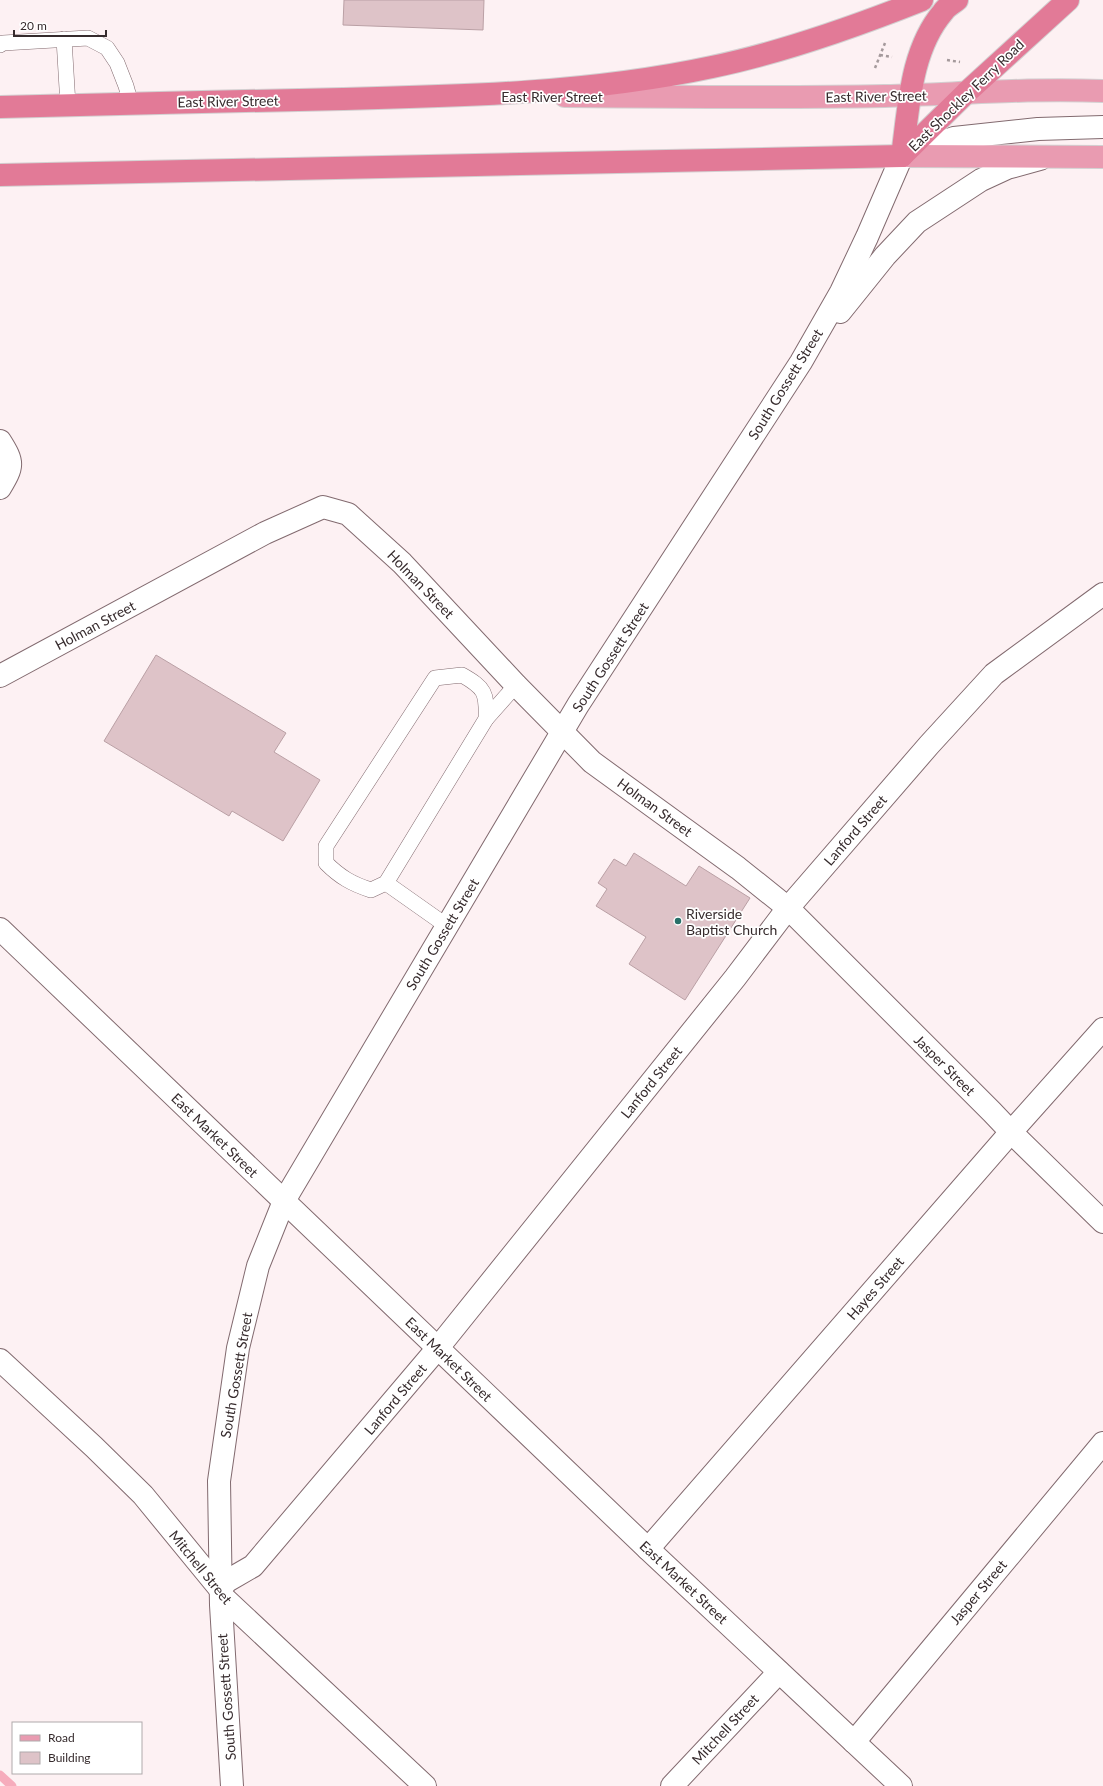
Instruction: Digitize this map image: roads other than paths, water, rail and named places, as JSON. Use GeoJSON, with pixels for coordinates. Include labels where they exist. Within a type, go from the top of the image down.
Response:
{"type":"FeatureCollection","features":[{"type":"Feature","properties":{"kind":"highway"},"geometry":{"type":"LineString","coordinates":[[474,96],[592,86],[711,68],[768,54],[830,34],[922,0]]}},
{"type":"Feature","properties":{"kind":"highway","name":"East Shockley Ferry Road"},"geometry":{"type":"LineString","coordinates":[[902,156],[914,74],[923,42],[943,11],[957,0]]}},
{"type":"Feature","properties":{"kind":"highway","name":"East Shockley Ferry Road"},"geometry":{"type":"LineString","coordinates":[[902,156],[966,93],[1068,0]]}},
{"type":"Feature","properties":{"kind":"highway","name":"East River Street"},"geometry":{"type":"LineString","coordinates":[[0,107],[474,96]]}},
{"type":"Feature","properties":{"kind":"highway"},"geometry":{"type":"LineString","coordinates":[[0,175],[902,156]]}},
{"type":"Feature","properties":{"kind":"main road","name":"East River Street"},"geometry":{"type":"LineString","coordinates":[[474,96],[759,98],[911,95],[1058,89],[1103,91]]}},
{"type":"Feature","properties":{"kind":"main road"},"geometry":{"type":"LineString","coordinates":[[902,156],[1103,157]]}},
{"type":"Feature","properties":{"kind":"street"},"geometry":{"type":"LineString","coordinates":[[902,156],[954,138],[1038,129],[1103,127]]}},
{"type":"Feature","properties":{"kind":"street","name":"South Gossett Street"},"geometry":{"type":"LineString","coordinates":[[232,1786],[220,1589],[218,1481],[238,1348],[258,1266],[284,1201],[578,705],[801,362],[841,292],[867,237],[902,156]]}},
{"type":"Feature","properties":{"kind":"street"},"geometry":{"type":"LineString","coordinates":[[801,362],[885,256],[917,222],[981,180],[1007,168],[1051,157]]}},
{"type":"Feature","properties":{"kind":"street"},"geometry":{"type":"LineString","coordinates":[[0,441],[9,455],[10,471],[0,488]]}},
{"type":"Feature","properties":{"kind":"street","name":"Holman Street"},"geometry":{"type":"LineString","coordinates":[[0,676],[265,533],[323,507],[348,514],[402,563],[516,686],[563,731],[592,762],[720,855],[788,908]]}},
{"type":"Feature","properties":{"kind":"street","name":"Lanford Street"},"geometry":{"type":"LineString","coordinates":[[220,1589],[227,1581],[253,1566],[437,1349],[734,978],[788,908],[929,745],[994,674],[1103,594]]}},
{"type":"Feature","properties":{"kind":"street","name":"Jasper Street"},"geometry":{"type":"LineString","coordinates":[[788,908],[1011,1132],[1103,1222]]}},
{"type":"Feature","properties":{"kind":"street","name":"East Market Street"},"geometry":{"type":"LineString","coordinates":[[0,929],[437,1349],[901,1786]]}},
{"type":"Feature","properties":{"kind":"street","name":"Hayes Street"},"geometry":{"type":"LineString","coordinates":[[648,1549],[1011,1132],[1103,1029]]}},
{"type":"Feature","properties":{"kind":"street","name":"Mitchell Street"},"geometry":{"type":"LineString","coordinates":[[0,1360],[94,1447],[143,1495],[220,1589],[223,1597],[425,1786]]}},
{"type":"Feature","properties":{"kind":"street","name":"Jasper Street"},"geometry":{"type":"LineString","coordinates":[[854,1742],[1103,1443]]}},
{"type":"Feature","properties":{"kind":"street","name":"Mitchell Street"},"geometry":{"type":"LineString","coordinates":[[672,1786],[779,1672]]}},
{"type":"Feature","properties":{"kind":"lane"},"geometry":{"type":"LineString","coordinates":[[0,45],[3,43],[88,38],[107,48],[117,63],[131,104]]}},
{"type":"Feature","properties":{"kind":"lane"},"geometry":{"type":"LineString","coordinates":[[64,39],[68,105]]}},
{"type":"Feature","properties":{"kind":"lane"},"geometry":{"type":"LineString","coordinates":[[486,719],[486,698],[478,684],[462,675],[434,678],[326,846],[326,863],[337,874],[353,885],[370,890],[386,883],[486,719],[516,686]]}},
{"type":"Feature","properties":{"kind":"lane"},"geometry":{"type":"LineString","coordinates":[[386,883],[447,926]]}},
{"type":"Feature","properties":{"kind":"waterway"},"geometry":{"type":"LineString","coordinates":[[0,1775],[12,1786]]}},
{"type":"Feature","properties":{"kind":"place","name":"Riverside Baptist Church"},"geometry":{"type":"Point","coordinates":[678,921]}}]}
